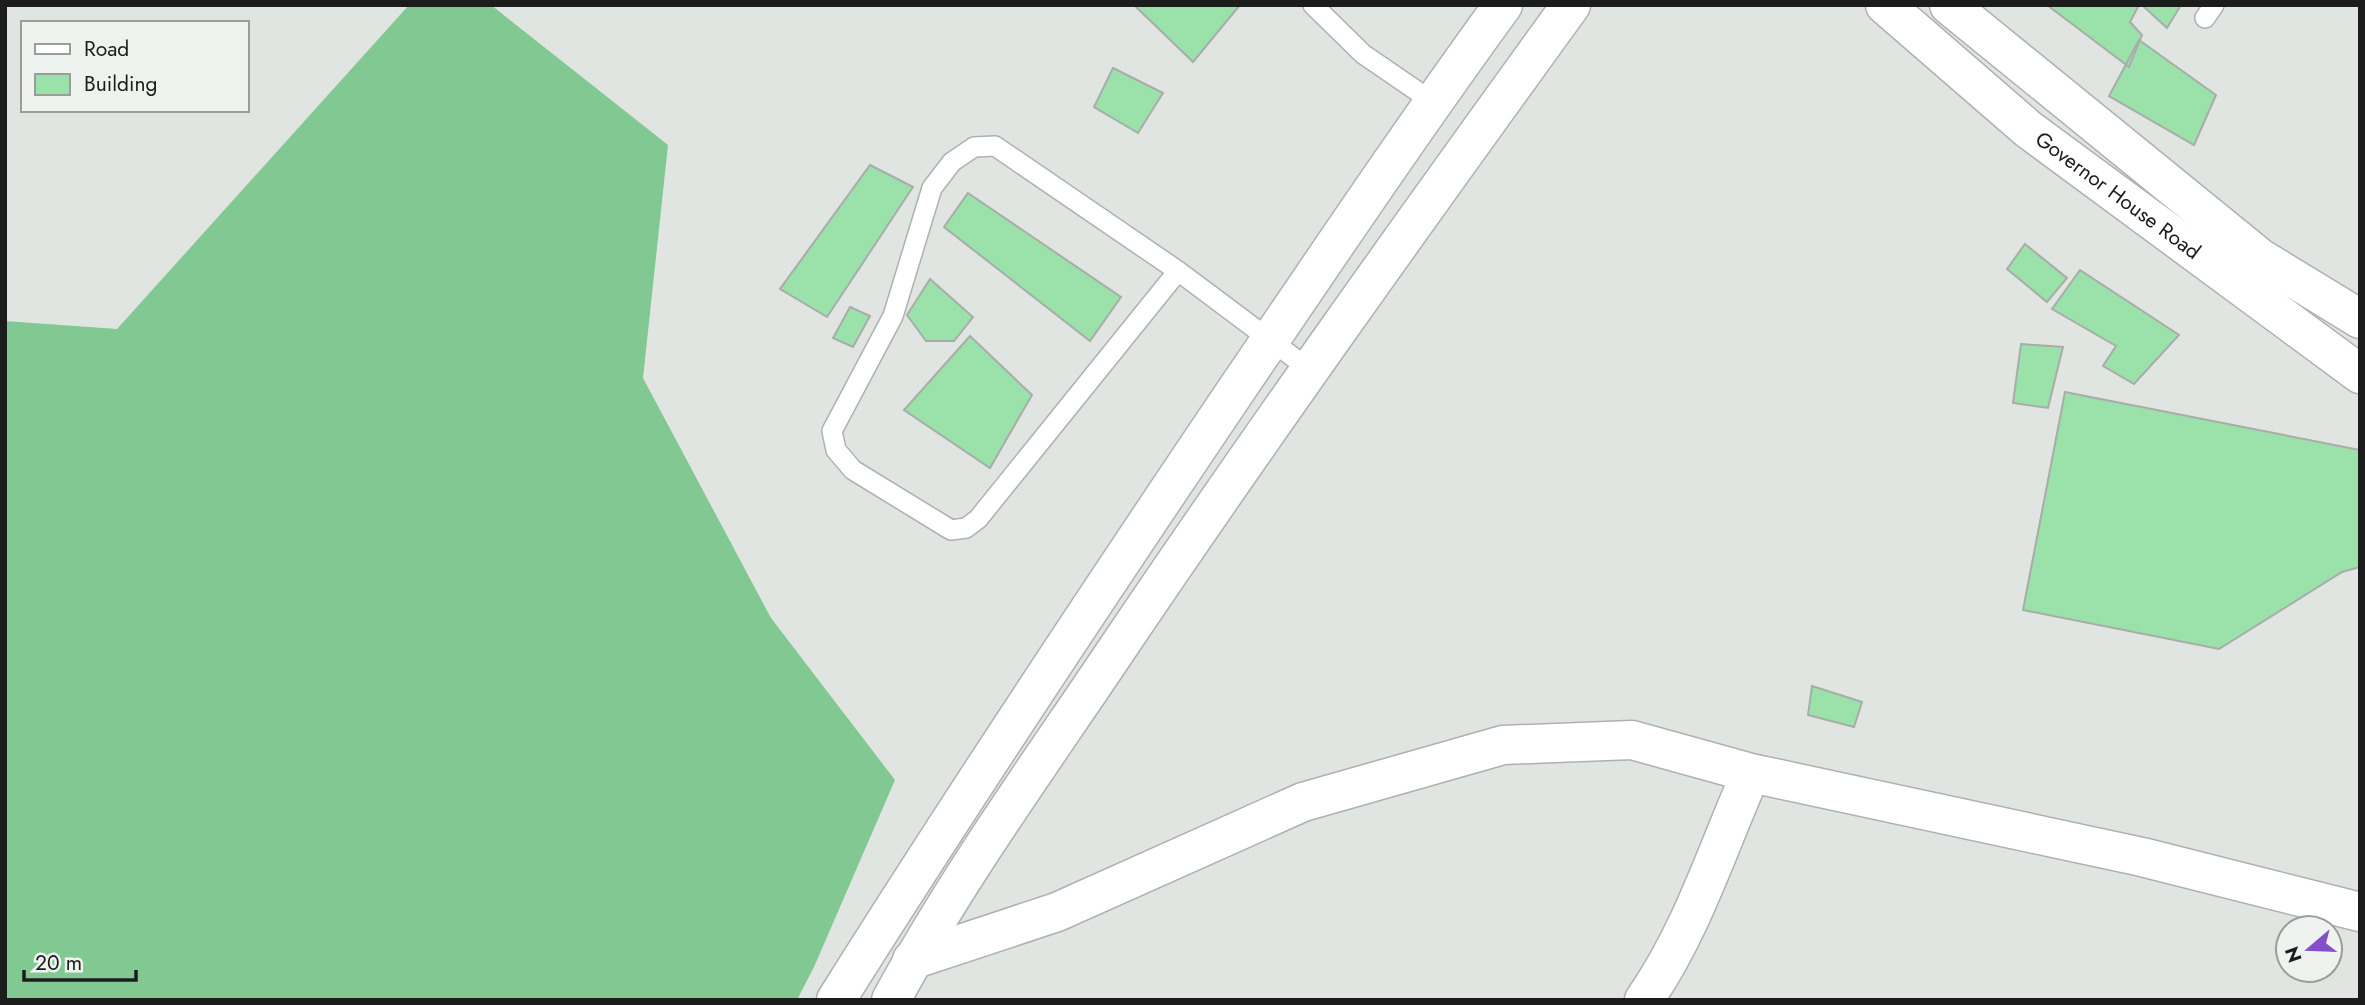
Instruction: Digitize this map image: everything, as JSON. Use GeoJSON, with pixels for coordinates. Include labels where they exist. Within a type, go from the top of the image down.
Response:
{"type":"FeatureCollection","features":[{"type":"Feature","properties":{"kind":"street"},"geometry":{"type":"LineString","coordinates":[[836,1000],[960,806],[1272,338],[1433,102],[1503,5]]}},
{"type":"Feature","properties":{"kind":"street"},"geometry":{"type":"LineString","coordinates":[[891,1000],[912,960],[1040,764],[1309,369],[1571,5]]}},
{"type":"Feature","properties":{"kind":"street","name":"Governor House Road"},"geometry":{"type":"LineString","coordinates":[[1885,5],[2028,129],[2360,374]]}},
{"type":"Feature","properties":{"kind":"street","name":"Governor House Road"},"geometry":{"type":"LineString","coordinates":[[1949,5],[2260,258],[2360,320]]}},
{"type":"Feature","properties":{"kind":"street"},"geometry":{"type":"LineString","coordinates":[[912,960],[1058,912],[1303,802],[1503,745],[1632,740],[1751,774],[2142,858],[2360,912]]}},
{"type":"Feature","properties":{"kind":"street"},"geometry":{"type":"LineString","coordinates":[[1644,1000],[1666,969],[1715,866],[1723,838],[1751,774]]}},
{"type":"Feature","properties":{"kind":"lane"},"geometry":{"type":"LineString","coordinates":[[1312,5],[1363,54],[1433,102]]}},
{"type":"Feature","properties":{"kind":"lane"},"geometry":{"type":"LineString","coordinates":[[1178,271],[978,519],[966,528],[951,530],[853,470],[836,450],[832,431],[893,316],[932,188],[952,162],[974,148],[995,146],[1178,271],[1272,338],[1309,369]]}},
{"type":"Feature","properties":{"kind":"green space"},"geometry":{"type":"Polygon","coordinates":[[[409,5],[491,5],[668,145],[643,378],[771,618],[895,780],[814,967],[797,1000],[5,1000],[5,321],[117,329],[409,5]]]}},
{"type":"Feature","properties":{"kind":"building"},"geometry":{"type":"Polygon","coordinates":[[[1134,5],[1240,5],[1193,62],[1134,5]]]}},
{"type":"Feature","properties":{"kind":"building"},"geometry":{"type":"Polygon","coordinates":[[[2047,5],[2139,5],[2130,22],[2142,35],[2129,67],[2047,5]]]}},
{"type":"Feature","properties":{"kind":"building"},"geometry":{"type":"Polygon","coordinates":[[[2142,5],[2181,5],[2167,28],[2142,5]]]}},
{"type":"Feature","properties":{"kind":"building"},"geometry":{"type":"Polygon","coordinates":[[[2139,40],[2216,95],[2194,145],[2109,96],[2139,40]]]}},
{"type":"Feature","properties":{"kind":"building"},"geometry":{"type":"Polygon","coordinates":[[[1113,68],[1163,93],[1138,133],[1094,107],[1113,68]]]}},
{"type":"Feature","properties":{"kind":"building"},"geometry":{"type":"Polygon","coordinates":[[[870,165],[913,187],[827,317],[780,289],[870,165]]]}},
{"type":"Feature","properties":{"kind":"building"},"geometry":{"type":"Polygon","coordinates":[[[968,193],[1121,297],[1090,341],[944,227],[968,193]]]}},
{"type":"Feature","properties":{"kind":"building"},"geometry":{"type":"Polygon","coordinates":[[[2025,244],[2067,278],[2047,302],[2007,269],[2025,244]]]}},
{"type":"Feature","properties":{"kind":"building"},"geometry":{"type":"Polygon","coordinates":[[[2080,270],[2179,335],[2134,384],[2103,366],[2116,346],[2052,309],[2080,270]]]}},
{"type":"Feature","properties":{"kind":"building"},"geometry":{"type":"Polygon","coordinates":[[[930,279],[973,317],[954,341],[926,341],[907,315],[930,279]]]}},
{"type":"Feature","properties":{"kind":"building"},"geometry":{"type":"Polygon","coordinates":[[[850,307],[870,316],[853,347],[833,338],[850,307]]]}},
{"type":"Feature","properties":{"kind":"building"},"geometry":{"type":"Polygon","coordinates":[[[970,336],[1032,395],[990,468],[904,410],[970,336]]]}},
{"type":"Feature","properties":{"kind":"building"},"geometry":{"type":"Polygon","coordinates":[[[2021,344],[2063,347],[2048,408],[2013,403],[2021,344]]]}},
{"type":"Feature","properties":{"kind":"building"},"geometry":{"type":"Polygon","coordinates":[[[2065,392],[2360,450],[2360,567],[2342,572],[2219,649],[2023,610],[2065,392]]]}},
{"type":"Feature","properties":{"kind":"building"},"geometry":{"type":"Polygon","coordinates":[[[1812,686],[1862,702],[1854,727],[1808,715],[1812,686]]]}}]}
